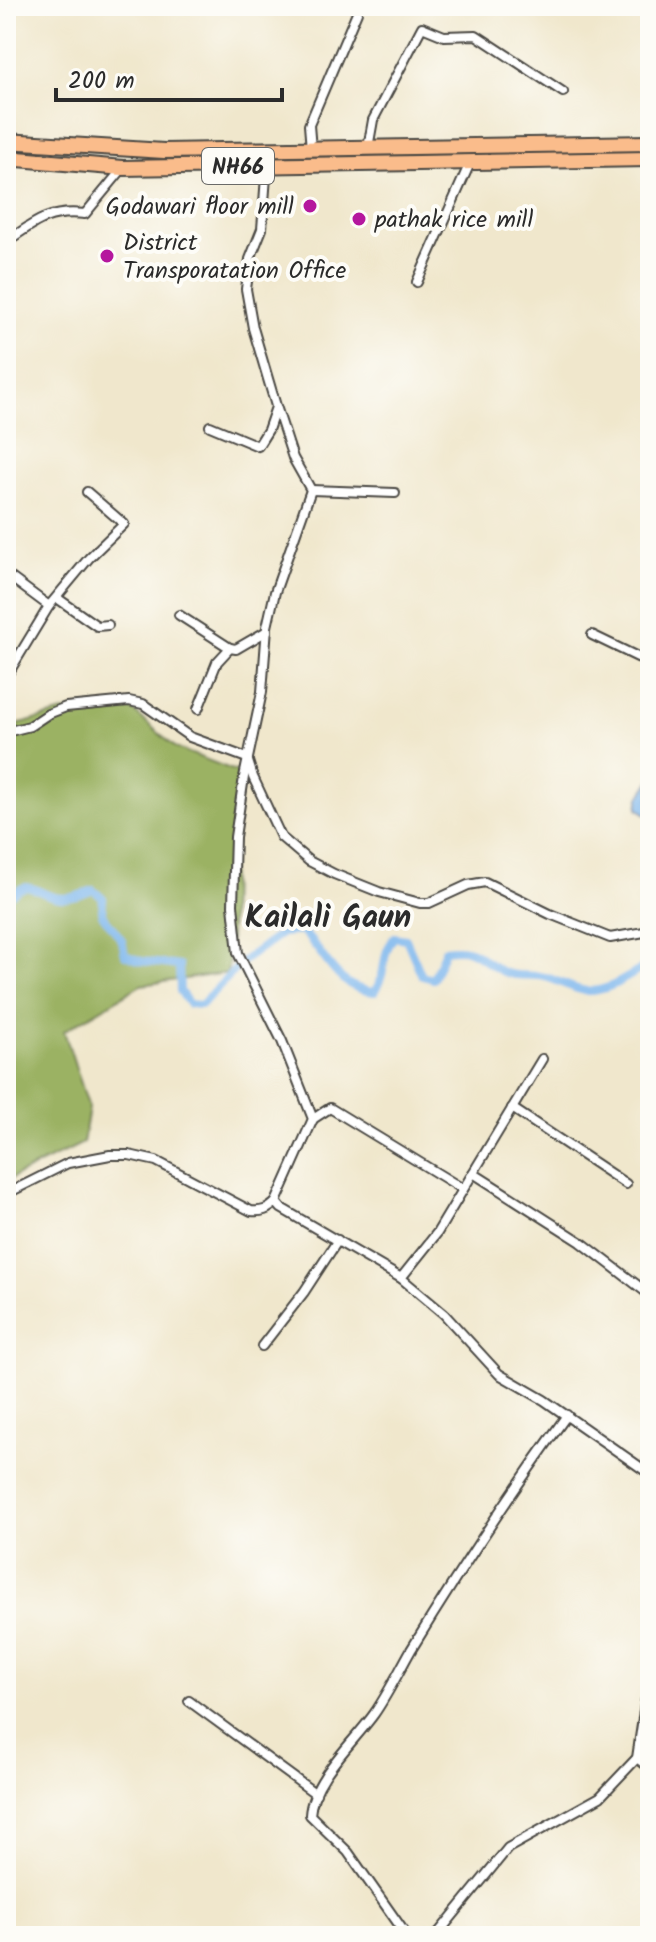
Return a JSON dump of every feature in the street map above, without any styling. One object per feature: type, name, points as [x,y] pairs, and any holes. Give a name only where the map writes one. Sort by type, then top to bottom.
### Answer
[{"type":"highway","name":"NH66","points":[[6,141],[268,158],[470,163],[650,159]]},
{"type":"highway","name":"NH66","points":[[6,158],[123,168],[268,158],[311,149],[650,143]]},
{"type":"street","points":[[311,149],[309,125],[357,12]]},
{"type":"street","points":[[368,148],[373,120],[422,27],[444,36],[476,35],[563,92]]},
{"type":"street","points":[[268,158],[262,229],[250,259],[246,289],[253,328],[276,406],[293,458],[311,490],[275,592],[267,631],[262,692],[247,758],[235,837],[233,905],[236,944],[282,1041],[313,1119]]},
{"type":"street","points":[[417,282],[470,163]]},
{"type":"street","points":[[6,242],[61,211],[85,214],[123,168]]},
{"type":"street","points":[[210,426],[258,446],[268,430],[276,406]]},
{"type":"street","points":[[311,490],[395,493]]},
{"type":"street","points":[[6,677],[49,606],[89,558],[121,531],[124,524],[87,492]]},
{"type":"street","points":[[6,574],[49,606]]},
{"type":"street","points":[[57,598],[97,626],[108,625]]},
{"type":"street","points":[[179,615],[230,648],[238,648],[267,631]]},
{"type":"street","points":[[592,635],[650,663]]},
{"type":"street","points":[[198,709],[217,662],[230,648]]},
{"type":"street","points":[[6,732],[30,726],[66,707],[129,701],[143,704],[190,737],[247,758]]},
{"type":"street","points":[[247,758],[281,837],[309,861],[334,874],[379,892],[420,903],[429,903],[468,885],[485,882],[550,914],[610,938],[650,931]]},
{"type":"street","points":[[401,1278],[437,1233],[542,1059]]},
{"type":"street","points":[[6,1194],[68,1163],[110,1155],[129,1155],[156,1161],[251,1211],[261,1212],[276,1202],[313,1119],[330,1108],[463,1189]]},
{"type":"street","points":[[512,1108],[626,1184]]},
{"type":"street","points":[[473,1173],[581,1242],[650,1295]]},
{"type":"street","points":[[276,1202],[401,1278],[444,1314],[499,1374],[567,1415],[650,1474]]},
{"type":"street","points":[[262,1346],[304,1292],[338,1240]]},
{"type":"street","points":[[407,1936],[348,1852],[310,1815],[310,1803],[339,1756],[375,1713],[411,1650],[523,1476],[567,1415]]},
{"type":"street","points":[[436,1936],[508,1848],[600,1797],[637,1758],[650,1671]]},
{"type":"street","points":[[189,1701],[316,1794]]},
{"type":"street","points":[[637,1758],[650,1768]]},
{"type":"green space","points":[[81,707],[130,708],[176,748],[243,774],[231,838],[227,973],[141,985],[64,1031],[89,1108],[83,1143],[6,1181],[6,728]]},
{"type":"water","points":[[650,781],[650,817],[638,808],[640,797]]},
{"type":"waterway","points":[[6,899],[28,887],[61,898],[93,890],[103,898],[102,914],[122,940],[125,955],[141,961],[179,966],[180,991],[189,1004],[201,1005],[243,961],[282,933],[302,931],[340,977],[360,989],[374,992],[394,937],[406,939],[422,976],[433,979],[445,950],[455,949],[470,951],[506,973],[545,977],[587,991],[612,986],[650,964]]},
{"type":"place","name":"Godawari floor mill","points":[[310,206]]},
{"type":"place","name":"pathak rice mill","points":[[359,219]]},
{"type":"place","name":"District Transporatation Office","points":[[107,256]]},
{"type":"district","name":"Kailali Gaun","points":[[328,916]]}]
